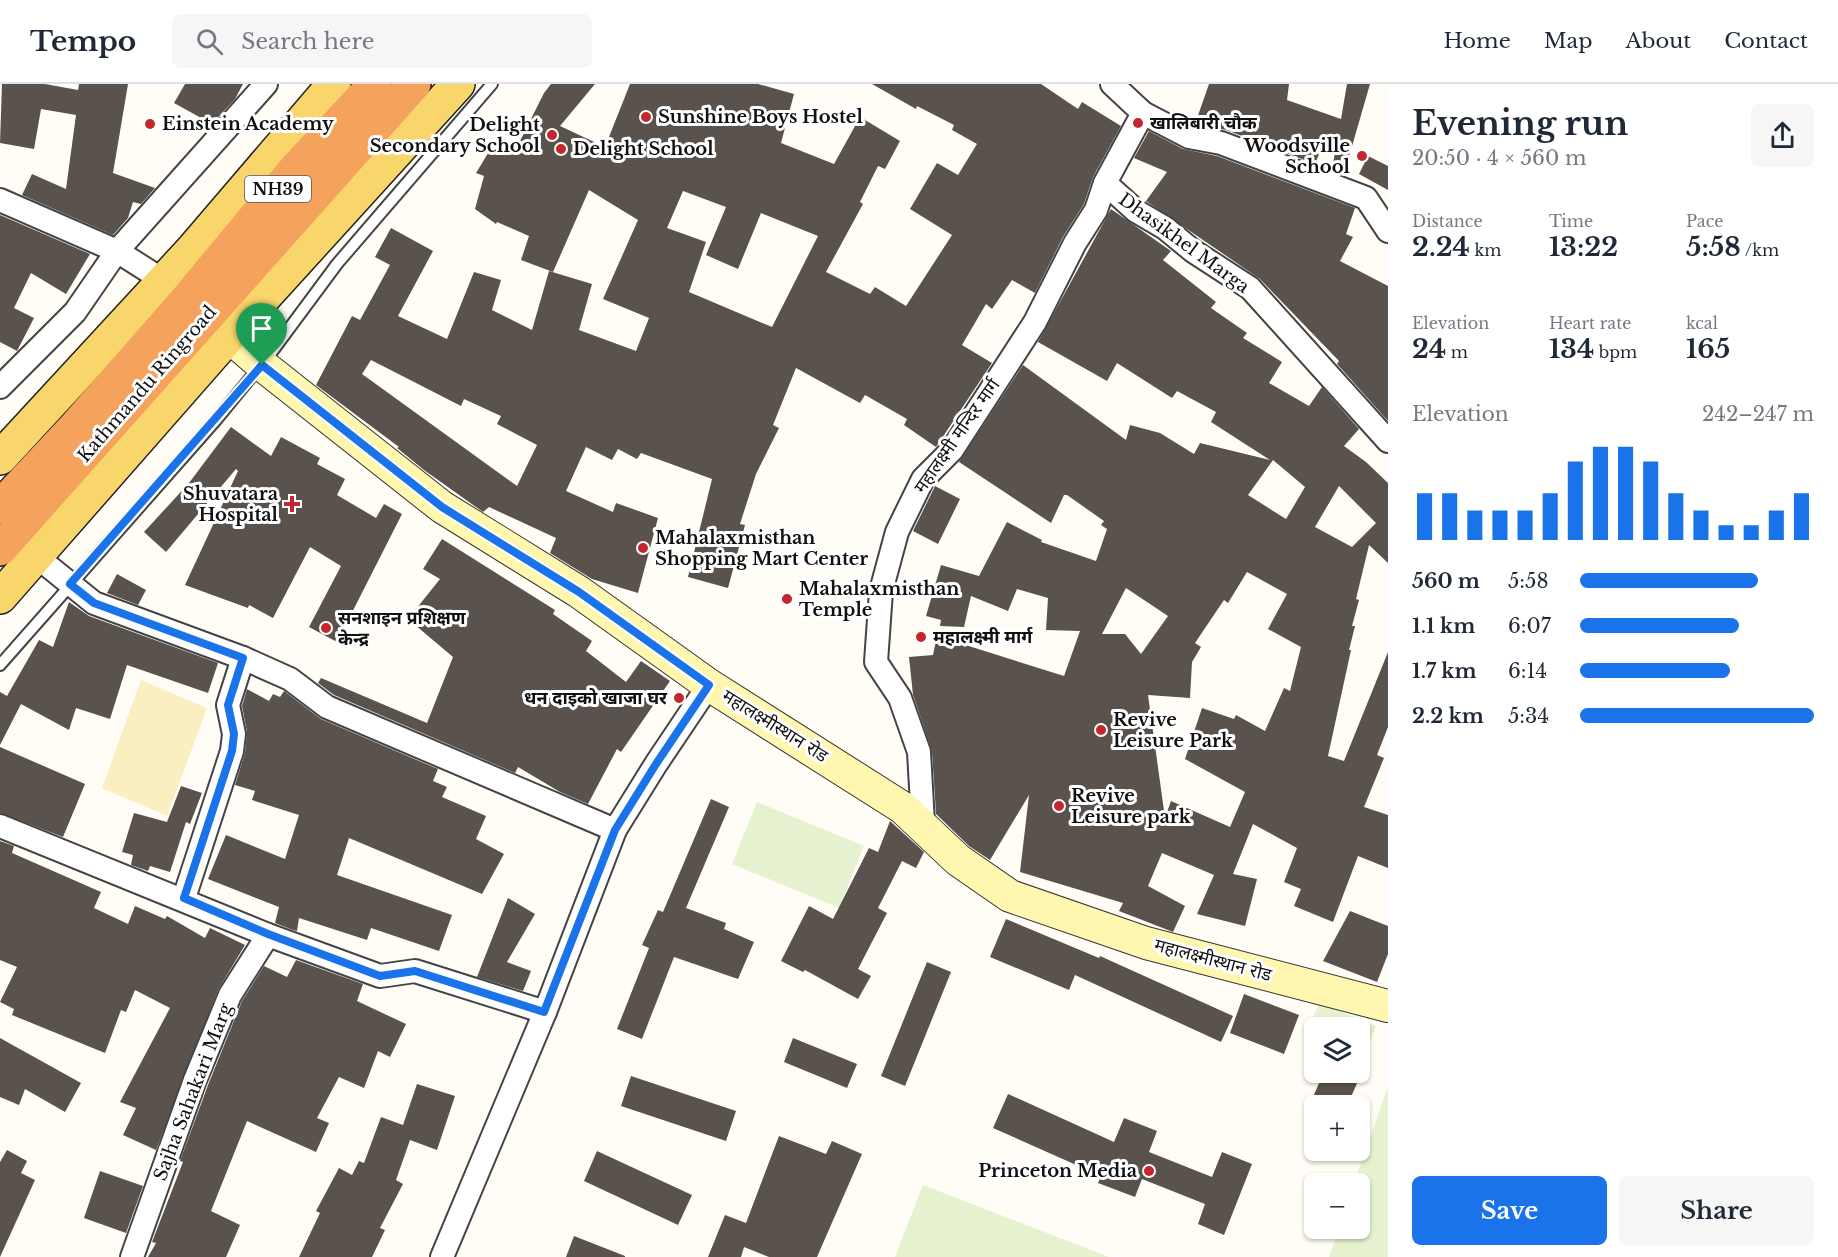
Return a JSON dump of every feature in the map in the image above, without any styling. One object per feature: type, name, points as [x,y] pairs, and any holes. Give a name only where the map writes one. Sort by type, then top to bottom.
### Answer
[{"type":"highway","name":"Kathmandu Ringroad","points":[[0,549],[79,464],[196,308],[296,168],[375,84]]},
{"type":"highway","name":"Kathmandu Ringroad","points":[[0,507],[74,428],[196,308],[414,84]]},
{"type":"main road","points":[[0,597],[37,557],[196,308],[334,84]]},
{"type":"main road","points":[[0,458],[196,308],[458,84]]},
{"type":"street","points":[[0,387],[75,312],[117,251],[266,84]]},
{"type":"street","points":[[1112,84],[1143,113],[1189,137],[1221,143],[1366,198],[1388,231]]},
{"type":"street","name":"Dhasikhel Marga","points":[[1143,113],[1106,183],[1136,211],[1165,228],[1193,251],[1250,288],[1388,441]]},
{"type":"street","name":"महालक्ष्मी मन्दिर मार्ग","points":[[935,840],[923,822],[919,752],[900,698],[876,662],[882,591],[894,542],[923,479],[952,450],[1035,322],[1075,243],[1096,210],[1106,183]]},
{"type":"street","points":[[0,200],[117,251],[196,308]]},
{"type":"street","name":"महालक्ष्मीस्थान रोड","points":[[196,308],[262,365],[442,507],[579,592],[709,685],[903,808],[958,860],[1010,896],[1146,943],[1388,1006]]},
{"type":"street","points":[[37,557],[94,603],[243,658],[290,679],[327,707],[615,830]]},
{"type":"street","points":[[184,898],[232,751],[234,734],[228,705],[243,658]]},
{"type":"street","points":[[442,1257],[544,1012],[615,830],[709,685]]},
{"type":"street","points":[[0,826],[184,898],[268,934],[380,976],[415,971],[544,1012]]},
{"type":"street","name":"Sajha Sahakari Marg","points":[[132,1257],[195,1080],[230,995],[268,934]]},
{"type":"lane","points":[[0,664],[262,365],[337,264],[492,84]]},
{"type":"sand","points":[[141,680],[207,708],[167,816],[102,788]]},
{"type":"green space","points":[[757,802],[864,846],[839,908],[732,864]]},
{"type":"green space","points":[[1319,1003],[1354,1017],[1313,1017]]},
{"type":"green space","points":[[1370,1024],[1376,1026],[1370,1041]]},
{"type":"green space","points":[[1388,1087],[1388,1257],[1329,1257],[1335,1239],[1370,1239],[1370,1173],[1358,1173],[1362,1161],[1370,1161],[1370,1138]]},
{"type":"green space","points":[[923,1185],[1109,1257],[895,1257]]},
{"type":"building","points":[[2,84],[45,84],[78,90],[79,84],[128,84],[113,173],[155,188],[141,204],[133,202],[128,218],[113,235],[22,195],[32,174],[66,189],[76,115],[41,109],[34,149],[0,143]]},
{"type":"building","points":[[185,84],[243,84],[235,99],[212,124],[174,103]]},
{"type":"building","points":[[551,84],[595,84],[560,126],[605,147],[630,84],[758,84],[794,94],[781,143],[834,164],[860,117],[900,141],[885,169],[878,166],[860,202],[863,204],[826,272],[870,294],[875,287],[906,306],[952,235],[910,209],[937,163],[958,175],[977,144],[952,130],[954,125],[917,106],[916,109],[872,84],[1041,84],[1078,109],[1082,102],[1121,126],[1093,177],[1084,204],[1063,237],[1035,293],[1012,280],[992,309],[986,304],[962,345],[992,363],[936,447],[904,425],[907,419],[865,395],[860,403],[796,368],[773,425],[779,428],[756,474],[740,524],[745,525],[728,588],[688,577],[712,479],[641,453],[637,459],[618,449],[612,460],[586,447],[566,491],[613,512],[616,503],[658,518],[638,593],[592,579],[550,553],[556,538],[489,507],[483,512],[424,470],[397,448],[399,447],[316,385],[352,316],[360,320],[390,265],[375,257],[391,228],[433,251],[398,316],[447,339],[474,272],[501,280],[492,310],[532,330],[549,271],[592,284],[579,330],[636,351],[649,318],[603,299],[638,220],[589,190],[553,272],[521,260],[529,236],[497,222],[496,224],[475,209],[484,176],[476,173],[499,135],[517,147],[544,93]],"holes":[[[683,191],[726,207],[706,255],[738,269],[761,213],[818,236],[772,327],[689,292],[706,242],[667,228]],[[371,360],[461,406],[464,399],[501,416],[497,424],[537,445],[517,486],[362,374]]]},
{"type":"building","points":[[1209,84],[1289,84],[1287,100],[1341,119],[1347,84],[1370,84],[1346,167],[1333,164],[1335,152],[1322,147],[1315,164],[1226,130],[1195,124]]},
{"type":"building","points":[[1149,131],[1183,149],[1217,156],[1355,208],[1346,234],[1353,237],[1340,261],[1388,286],[1388,421],[1337,364],[1339,361],[1260,279],[1146,201],[1167,172],[1134,158]]},
{"type":"building","points":[[1368,156],[1388,166],[1388,190],[1359,174]]},
{"type":"building","points":[[1111,209],[1171,251],[1163,260],[1216,302],[1211,308],[1247,333],[1243,338],[1282,362],[1269,383],[1309,406],[1322,387],[1359,429],[1344,446],[1366,462],[1388,483],[1388,563],[1369,545],[1356,599],[1359,600],[1352,626],[1355,626],[1349,650],[1351,650],[1328,756],[1344,761],[1388,652],[1388,727],[1377,755],[1384,758],[1364,807],[1388,815],[1388,868],[1358,856],[1333,922],[1294,906],[1301,889],[1284,882],[1297,848],[1253,824],[1233,874],[1257,879],[1245,926],[1197,914],[1214,875],[1162,853],[1148,886],[1185,906],[1173,932],[1119,911],[1123,903],[1020,872],[1029,795],[990,860],[969,846],[936,814],[932,751],[913,695],[909,657],[933,655],[937,636],[1064,676],[1080,631],[1046,630],[1048,598],[1017,589],[1008,611],[971,596],[964,627],[940,626],[941,620],[926,616],[941,565],[979,576],[1007,522],[1042,540],[1041,542],[1096,561],[1107,529],[1101,525],[1104,521],[1067,495],[1064,495],[1051,523],[959,462],[1023,365],[1126,440],[1130,425],[1160,433],[1194,454],[1200,443],[1270,460],[1211,422],[1216,412],[1177,391],[1172,398],[1117,363],[1107,381],[1038,342]],"holes":[[[1273,460],[1305,487],[1286,519],[1248,495]],[[1339,486],[1376,523],[1352,547],[1315,527]],[[1247,572],[1287,594],[1268,629],[1301,647],[1290,691],[1284,688],[1265,731],[1236,715],[1234,719],[1202,708],[1185,759],[1245,792],[1230,827],[1171,801],[1165,818],[1148,695],[1190,698],[1192,662],[1201,647],[1195,643],[1224,600],[1228,603]],[[1126,588],[1168,616],[1141,654],[1125,634],[1102,634]]]},
{"type":"building","points":[[0,215],[90,254],[66,294],[31,273],[14,308],[34,318],[17,351],[0,342]]},
{"type":"building","name":"Shuvatara Hospital","points":[[231,427],[271,456],[281,437],[320,458],[317,464],[345,479],[337,495],[376,518],[384,504],[402,514],[337,642],[309,627],[341,566],[310,547],[273,618],[249,605],[248,608],[185,585],[238,471],[236,469],[166,552],[144,532],[189,483]]},
{"type":"building","points":[[935,486],[960,499],[938,544],[913,531]]},
{"type":"building","points":[[442,539],[555,610],[553,614],[592,641],[586,651],[626,682],[641,661],[670,681],[621,752],[617,749],[588,804],[560,792],[518,767],[515,773],[334,695],[318,683],[321,678],[427,723],[453,657],[408,619],[440,579],[423,569]]},
{"type":"building","points":[[117,574],[146,590],[138,605],[107,593]]},
{"type":"building","points":[[69,602],[89,616],[218,663],[208,693],[127,665],[110,719],[76,708],[69,730],[21,704],[0,745],[0,692],[7,696],[39,640],[53,647]]},
{"type":"building","points":[[247,689],[269,701],[273,694],[280,697],[284,691],[321,719],[438,769],[433,781],[447,787],[442,797],[486,816],[476,839],[504,854],[482,894],[349,838],[337,875],[452,915],[439,951],[371,928],[367,940],[299,918],[297,931],[293,930],[275,923],[279,907],[208,879],[226,835],[285,859],[299,815],[252,800],[255,791],[235,785],[245,753],[247,732],[242,706]]},
{"type":"building","points":[[0,747],[85,784],[63,837],[0,813]]},
{"type":"building","points":[[181,786],[202,793],[190,824],[186,822],[170,872],[150,866],[148,871],[131,865],[133,855],[122,852],[134,813],[167,822]]},
{"type":"building","points":[[711,799],[729,807],[686,908],[726,923],[724,929],[754,942],[738,979],[674,957],[642,1039],[617,1029],[649,948],[642,945],[658,910],[663,912]]},
{"type":"building","points":[[890,821],[924,852],[916,868],[902,861],[878,908],[887,913],[858,969],[871,976],[858,999],[805,970],[803,972],[781,961],[809,906],[833,919],[869,848],[878,852]]},
{"type":"building","points":[[0,841],[14,846],[12,853],[101,892],[94,908],[128,924],[135,906],[165,919],[167,916],[205,938],[210,928],[245,945],[218,990],[156,1150],[123,1135],[136,1108],[120,1102],[170,1008],[135,990],[126,1012],[121,1010],[105,1053],[12,1015],[14,1009],[0,1002],[17,967],[0,960]]},
{"type":"building","points":[[508,898],[535,914],[507,962],[531,971],[523,991],[477,977]]},
{"type":"building","points":[[1350,911],[1388,926],[1388,954],[1377,982],[1323,961]]},
{"type":"building","points":[[1006,919],[1099,958],[1100,956],[1233,1016],[1221,1042],[1075,975],[1069,990],[990,957]]},
{"type":"building","points":[[296,960],[363,984],[357,1001],[406,1024],[390,1057],[378,1051],[364,1088],[339,1077],[317,1118],[329,1123],[316,1152],[247,1121],[211,1211],[240,1225],[226,1257],[148,1257],[156,1243],[152,1242],[183,1162],[180,1161],[242,1001],[264,966],[287,977]]},
{"type":"building","points":[[927,962],[951,972],[905,1086],[881,1076]]},
{"type":"building","points":[[1244,994],[1299,1015],[1284,1054],[1230,1033]]},
{"type":"building","points":[[0,1038],[81,1083],[65,1112],[25,1089],[19,1105],[0,1097]]},
{"type":"building","points":[[793,1038],[857,1064],[847,1088],[784,1062]]},
{"type":"building","points":[[631,1076],[736,1111],[726,1141],[621,1106]]},
{"type":"building","points":[[1319,1083],[1357,1083],[1352,1095],[1314,1095]]},
{"type":"building","points":[[417,1084],[455,1096],[437,1150],[410,1140],[396,1180],[403,1184],[380,1228],[385,1230],[372,1257],[299,1257],[320,1213],[316,1211],[339,1168],[352,1175],[359,1161],[364,1163],[381,1117],[403,1125]]},
{"type":"building","name":"Princeton Media","points":[[1008,1094],[1114,1142],[1124,1118],[1157,1131],[1149,1152],[1212,1177],[1222,1152],[1252,1164],[1224,1235],[1198,1224],[1205,1204],[1142,1179],[1135,1197],[1098,1183],[1101,1176],[993,1128]]},
{"type":"building","points":[[779,1136],[826,1154],[832,1141],[862,1154],[817,1257],[769,1257],[744,1247],[741,1257],[708,1257],[725,1215],[746,1223]]},
{"type":"building","points":[[7,1150],[27,1161],[21,1173],[35,1180],[0,1257],[0,1162]]},
{"type":"building","points":[[597,1151],[692,1195],[678,1225],[584,1181]]},
{"type":"building","points":[[100,1171],[143,1186],[126,1233],[84,1218]]},
{"type":"building","points":[[574,1236],[625,1256],[625,1257],[566,1257]]},
{"type":"place","name":"Sunshine Boys Hostel","points":[[646,117]]},
{"type":"place","name":"खालिबारी चौक","points":[[1138,123]]},
{"type":"place","name":"Einstein Academy","points":[[150,124]]},
{"type":"place","name":"Delight Secondary School","points":[[552,135]]},
{"type":"place","name":"Delight School","points":[[561,149]]},
{"type":"place","name":"Woodsville School","points":[[1362,156]]},
{"type":"place","name":"Shuvatara Hospital","points":[[292,504]]},
{"type":"place","name":"Mahalaxmisthan Shopping Mart Center","points":[[643,548]]},
{"type":"place","name":"Mahalaxmisthan Temple","points":[[787,599]]},
{"type":"place","name":"सनशाइन प्रशिक्षण केन्द्र","points":[[326,628]]},
{"type":"place","name":"महालक्ष्मी मार्ग","points":[[921,637]]},
{"type":"place","name":"धन दाइको खाजा घर","points":[[679,698]]},
{"type":"place","name":"Revive Leisure Park","points":[[1101,730]]},
{"type":"place","name":"Revive Leisure park","points":[[1059,806]]},
{"type":"place","name":"Princeton Media","points":[[1149,1171]]},
{"type":"route","points":[[262,365],[442,507],[579,592],[709,685],[615,830],[544,1012],[415,971],[380,976],[268,934],[184,898],[232,751],[234,734],[228,705],[243,658],[94,603],[70,584],[262,365]]}]
